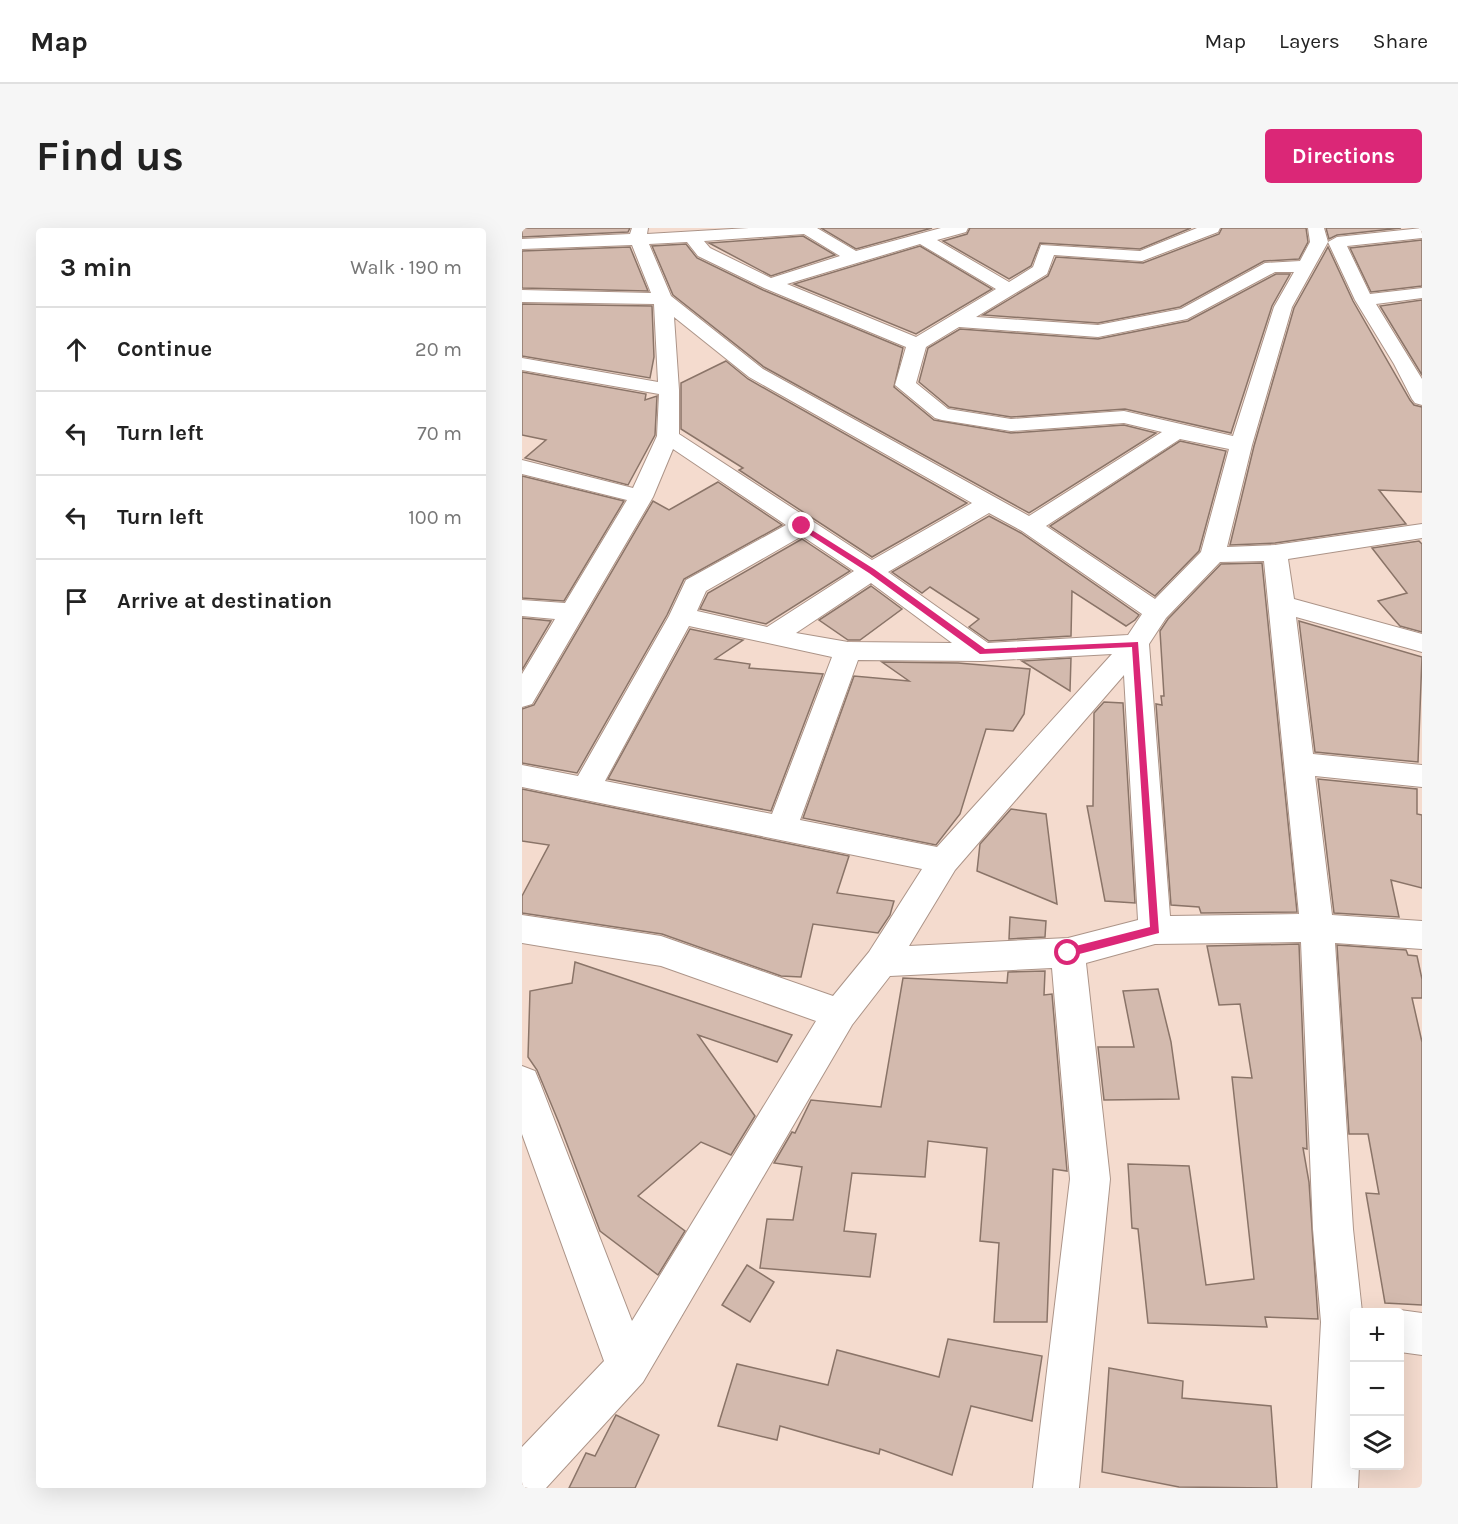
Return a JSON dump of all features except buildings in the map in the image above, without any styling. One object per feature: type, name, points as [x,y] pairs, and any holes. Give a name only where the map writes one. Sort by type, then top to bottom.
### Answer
[{"type":"street","points":[[536,238],[639,234],[692,237],[723,232],[807,228],[860,256]]},
{"type":"street","points":[[770,284],[960,228]]},
{"type":"street","points":[[1212,228],[1142,256],[1047,249],[1041,270],[917,344],[905,385],[942,414],[1011,425],[1124,417],[1241,445]]},
{"type":"street","points":[[1324,237],[1422,233]]},
{"type":"street","points":[[522,697],[570,612],[641,497],[668,436],[669,390],[663,299],[639,234]]},
{"type":"street","points":[[692,237],[704,252],[770,284],[917,344]]},
{"type":"street","points":[[860,256],[869,237]]},
{"type":"street","points":[[522,1480],[628,1367],[840,1014],[881,962],[944,861],[1136,644],[1157,612],[1213,555],[1241,445],[1283,307],[1324,237]]},
{"type":"street","points":[[1324,237],[1364,300],[1413,363],[1422,399]]},
{"type":"street","points":[[924,239],[1008,289]]},
{"type":"street","points":[[957,321],[1098,332],[1187,313],[1271,267],[1306,266]]},
{"type":"street","points":[[1364,300],[1422,293]]},
{"type":"street","points":[[522,296],[663,299],[756,372],[1030,526],[1157,612]]},
{"type":"street","points":[[522,364],[669,390]]},
{"type":"street","points":[[1030,526],[1177,432],[1241,445]]},
{"type":"street","points":[[668,436],[872,571],[983,652]]},
{"type":"street","points":[[526,473],[641,497]]},
{"type":"street","points":[[771,637],[872,571],[988,504]]},
{"type":"street","points":[[586,789],[682,616],[695,586],[802,526]]},
{"type":"street","points":[[1213,555],[1275,553],[1422,531]]},
{"type":"street","points":[[1275,553],[1317,928],[1333,1229],[1348,1323],[1335,1488]]},
{"type":"street","points":[[1282,604],[1422,643]]},
{"type":"street","points":[[522,608],[570,612]]},
{"type":"street","points":[[682,616],[771,637],[848,651],[983,652],[1136,644]]},
{"type":"street","points":[[1136,644],[1155,930]]},
{"type":"street","points":[[782,827],[848,651]]},
{"type":"street","points":[[1298,763],[1422,776]]},
{"type":"street","points":[[522,776],[944,861]]},
{"type":"street","points":[[881,962],[1068,953],[1155,930],[1317,928],[1422,935]]},
{"type":"street","points":[[522,937],[522,929],[661,951],[840,1014]]},
{"type":"street","points":[[1056,1488],[1090,1179],[1068,953]]},
{"type":"street","points":[[522,1083],[628,1367]]},
{"type":"street","points":[[1404,1332],[1422,1334]]},
{"type":"route","points":[[802,526],[872,571],[983,652],[1136,644],[1155,930],[1068,953]]}]
